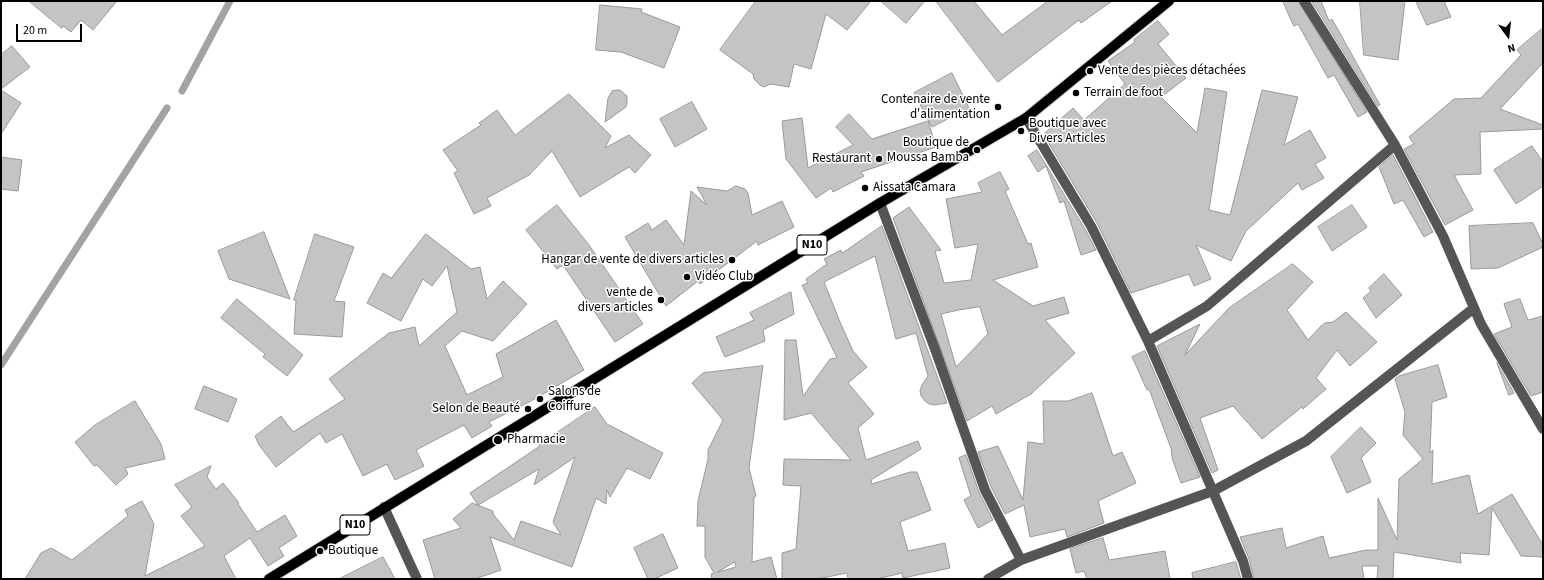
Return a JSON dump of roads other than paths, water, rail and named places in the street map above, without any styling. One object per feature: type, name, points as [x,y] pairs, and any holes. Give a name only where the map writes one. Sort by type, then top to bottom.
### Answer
[{"type":"main road","name":"N10","points":[[269,579],[880,203],[1026,118],[1169,1]]},
{"type":"street","points":[[1304,1],[1395,145],[1443,236],[1481,324],[1543,429]]},
{"type":"street","points":[[1026,118],[1091,226],[1148,341],[1243,561],[1248,579]]},
{"type":"street","points":[[1148,341],[1207,306],[1395,145]]},
{"type":"street","points":[[880,203],[935,349],[985,490],[1021,560]]},
{"type":"street","points":[[988,579],[1021,560],[1213,491],[1306,441],[1474,308]]},
{"type":"street","points":[[384,508],[417,579]]},
{"type":"waterway","points":[[182,91],[230,1]]},
{"type":"waterway","points":[[1,365],[167,108]]},
{"type":"place","name":"Vente des pièces détachées","points":[[1090,71]]},
{"type":"place","name":"Terrain de foot","points":[[1076,93]]},
{"type":"place","name":"Contenaire de vente d'alimentation","points":[[998,107]]},
{"type":"place","name":"Boutique avec Divers Articles","points":[[1021,131]]},
{"type":"place","name":"Boutique de Moussa Bamba","points":[[977,150]]},
{"type":"place","name":"Restaurant","points":[[879,159]]},
{"type":"place","name":"Aissata Camara","points":[[865,188]]},
{"type":"place","name":"Hangar de vente de divers articles","points":[[732,260]]},
{"type":"place","name":"Vidéo Club","points":[[687,277]]},
{"type":"place","name":"vente de divers articles","points":[[661,300]]},
{"type":"place","name":"Salons de Coiffure","points":[[540,399]]},
{"type":"place","name":"Selon de Beauté","points":[[528,409]]},
{"type":"place","name":"Pharmacie","points":[[498,440]]},
{"type":"place","name":"Boutique","points":[[320,551]]}]
